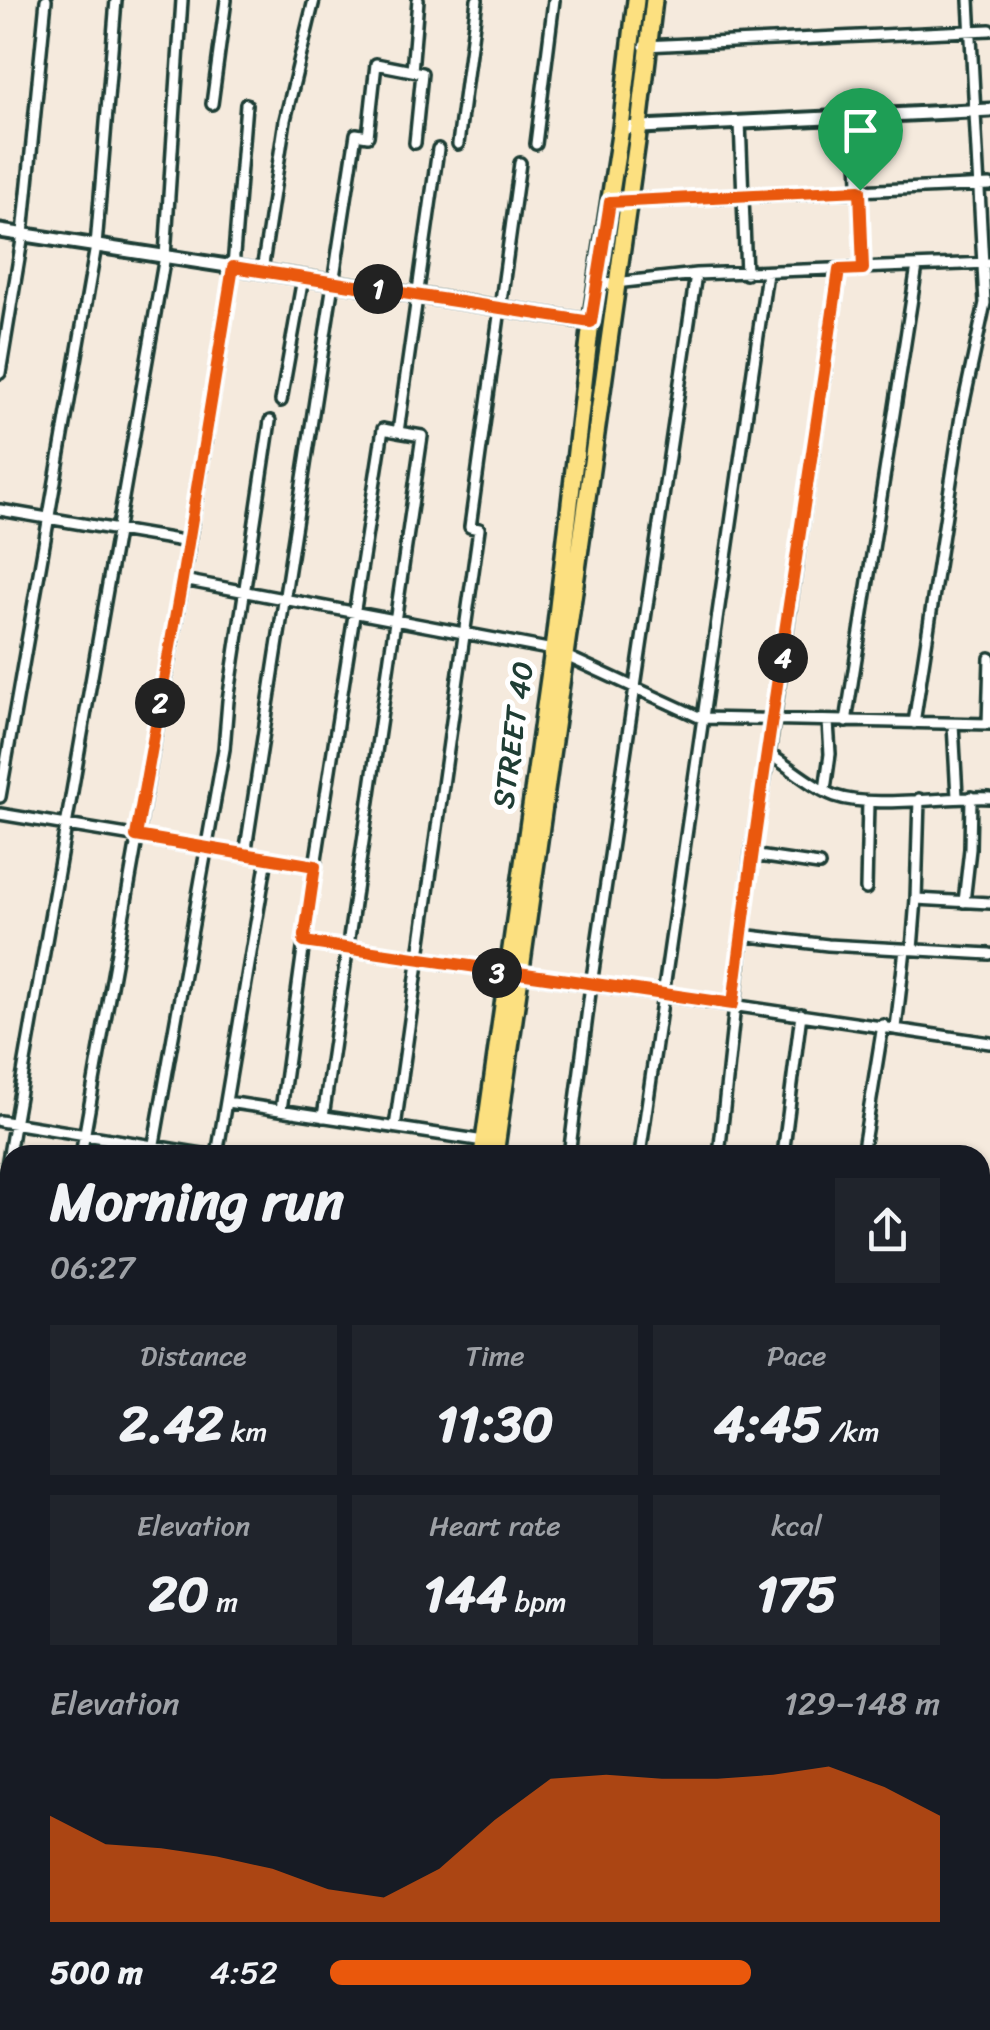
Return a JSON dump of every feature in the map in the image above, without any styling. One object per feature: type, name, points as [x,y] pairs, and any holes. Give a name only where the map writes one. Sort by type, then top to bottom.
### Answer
[{"type":"main road","name":"STREET 40","points":[[483,1145],[514,975],[559,651],[591,322],[636,0]]},
{"type":"main road","points":[[559,651],[617,283],[654,0]]},
{"type":"main road","points":[[497,1145],[514,975]]},
{"type":"street","points":[[0,374],[23,234],[46,0]]},
{"type":"street","points":[[0,797],[96,246],[116,0]]},
{"type":"street","points":[[11,1145],[165,256],[182,0]]},
{"type":"street","points":[[212,104],[226,0]]},
{"type":"street","points":[[262,272],[285,120],[314,0]]},
{"type":"street","points":[[412,71],[418,0]]},
{"type":"street","points":[[458,144],[477,0]]},
{"type":"street","points":[[536,144],[554,0]]},
{"type":"street","points":[[914,723],[961,416],[985,303],[987,263],[977,186],[969,0]]},
{"type":"street","points":[[631,47],[990,30]]},
{"type":"street","points":[[245,855],[356,134],[368,136],[376,64],[422,73],[415,142]]},
{"type":"street","points":[[82,1145],[189,542],[233,267],[246,104]]},
{"type":"street","points":[[621,128],[990,110]]},
{"type":"street","points":[[856,116],[863,269]]},
{"type":"street","points":[[740,122],[746,274]]},
{"type":"street","points":[[398,432],[438,149]]},
{"type":"street","points":[[395,1128],[479,529],[470,528],[520,162]]},
{"type":"street","points":[[610,202],[990,185]]},
{"type":"street","points":[[0,231],[591,322]]},
{"type":"street","points":[[597,285],[696,274],[987,263]]},
{"type":"street","points":[[846,722],[917,266]]},
{"type":"street","points":[[720,1145],[751,855],[839,270]]},
{"type":"street","points":[[641,1145],[768,273]]},
{"type":"street","points":[[570,1145],[696,274]]},
{"type":"street","points":[[282,401],[303,278]]},
{"type":"street","points":[[154,1145],[224,749],[270,421]]},
{"type":"street","points":[[280,1110],[383,429],[422,436],[323,1116]]},
{"type":"street","points":[[0,510],[189,542]]},
{"type":"street","points":[[182,580],[559,651],[701,718],[989,724],[990,658]]},
{"type":"street","points":[[826,790],[828,722]]},
{"type":"street","points":[[953,724],[957,796]]},
{"type":"street","points":[[769,754],[834,795],[868,802],[957,796],[990,798]]},
{"type":"street","points":[[964,902],[971,797]]},
{"type":"street","points":[[896,1028],[916,899],[920,799]]},
{"type":"street","points":[[866,889],[868,802]]},
{"type":"street","points":[[0,814],[315,866]]},
{"type":"street","points":[[751,855],[819,865]]},
{"type":"street","points":[[219,1145],[268,858]]},
{"type":"street","points":[[916,899],[990,903]]},
{"type":"street","points":[[742,934],[828,945],[990,954]]},
{"type":"street","points":[[304,942],[990,1043]]},
{"type":"street","points":[[784,1145],[802,1014]]},
{"type":"street","points":[[864,1145],[882,1026]]},
{"type":"street","points":[[227,1102],[395,1128],[469,1145]]},
{"type":"street","points":[[0,1121],[131,1145]]},
{"type":"route","points":[[860,190],[863,269],[839,270],[751,855],[733,1004],[304,942],[315,866],[136,836],[233,267],[591,322],[610,202],[860,190]]}]
